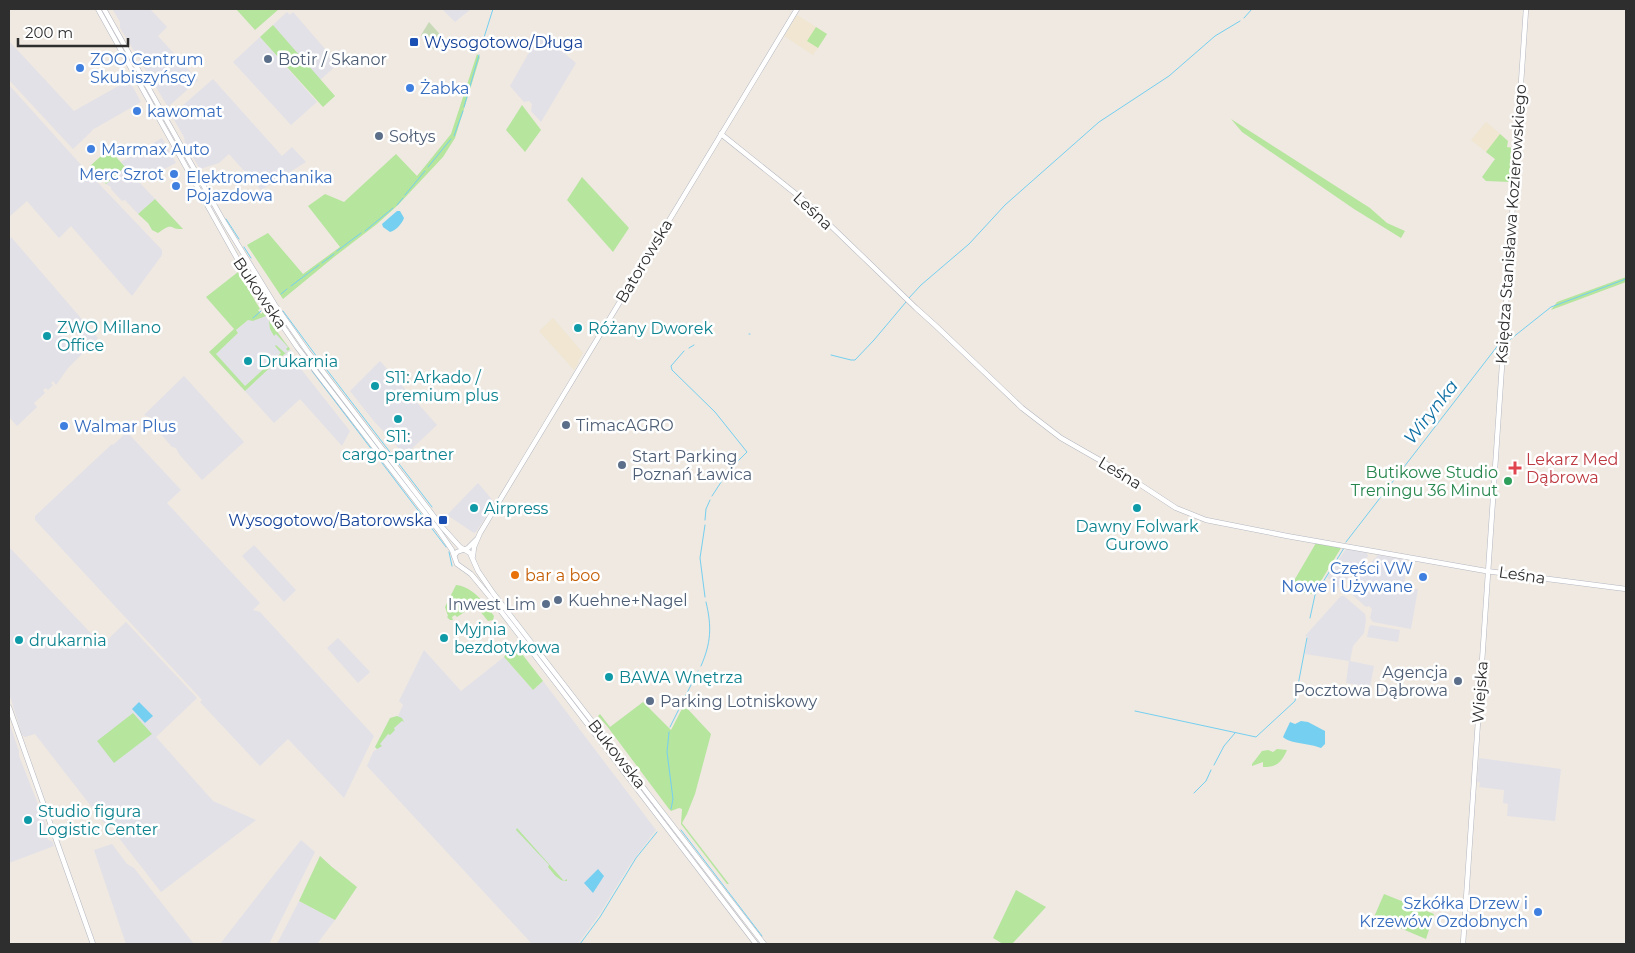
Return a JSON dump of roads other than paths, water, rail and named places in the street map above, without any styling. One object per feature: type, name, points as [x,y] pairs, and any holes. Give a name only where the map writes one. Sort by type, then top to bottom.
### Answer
[{"type":"street","name":"Bukowska","points":[[98,9],[216,223],[248,275],[297,347],[431,520],[454,556]]},
{"type":"street","name":"Bukowska","points":[[104,9],[238,247],[280,314],[426,505],[463,550]]},
{"type":"street","name":"Batorowska","points":[[463,550],[476,539],[797,9]]},
{"type":"street","name":"Księdza Stanisława Kozierowskiego","points":[[1496,439],[1526,9]]},
{"type":"street","name":"Leśna","points":[[721,134],[806,202],[1022,408],[1060,438],[1129,477],[1176,508],[1206,520],[1225,524],[1487,571],[1626,589]]},
{"type":"street","name":"Wiejska","points":[[1463,944],[1496,439]]},
{"type":"street","name":"Batorowska","points":[[473,559],[476,539]]},
{"type":"street","points":[[463,550],[469,552],[473,559],[472,566],[464,569],[457,564],[454,556],[457,552],[463,550]]},
{"type":"street","name":"Bukowska","points":[[473,559],[478,571],[490,589],[764,944]]},
{"type":"street","name":"Bukowska","points":[[464,569],[494,602],[756,944]]},
{"type":"street","points":[[9,707],[93,944]]},
{"type":"water","points":[[397,211],[400,211],[404,218],[398,227],[390,232],[382,224]]},
{"type":"water","points":[[139,702],[153,716],[145,723],[132,709]]},
{"type":"water","points":[[1301,721],[1308,722],[1325,731],[1325,744],[1321,748],[1290,741],[1283,737],[1290,722],[1295,724]]},
{"type":"water","points":[[598,869],[604,876],[593,893],[584,883]]},
{"type":"waterway","points":[[481,47],[493,9]]},
{"type":"waterway","points":[[1244,18],[1252,9]]},
{"type":"waterway","points":[[909,298],[921,285],[969,244],[1005,205],[1099,122],[1169,76],[1215,36],[1240,21]]},
{"type":"waterway","points":[[464,107],[479,55]]},
{"type":"waterway","points":[[454,136],[463,111]]},
{"type":"waterway","points":[[428,167],[451,139]]},
{"type":"waterway","points":[[405,195],[425,171]]},
{"type":"waterway","points":[[397,205],[403,198]]},
{"type":"waterway","points":[[365,231],[393,208]]},
{"type":"waterway","points":[[226,219],[239,239]]},
{"type":"waterway","points":[[337,251],[361,233]]},
{"type":"waterway","points":[[244,247],[251,258]]},
{"type":"waterway","points":[[322,263],[334,254]]},
{"type":"waterway","points":[[291,286],[319,265]]},
{"type":"waterway","name":"Wirynka","points":[[1507,342],[1551,307],[1626,279]]},
{"type":"waterway","points":[[281,294],[287,289]]},
{"type":"waterway","points":[[831,355],[855,360],[906,302]]},
{"type":"waterway","points":[[253,318],[261,311]]},
{"type":"waterway","points":[[283,311],[432,507]]},
{"type":"waterway","name":"Wirynka","points":[[1346,542],[1499,344]]},
{"type":"waterway","points":[[689,348],[694,345]]},
{"type":"waterway","points":[[684,351],[671,366],[672,370],[715,412],[747,452],[729,470],[712,496]]},
{"type":"waterway","points":[[312,371],[446,547]]},
{"type":"waterway","points":[[705,520],[706,509],[710,500]]},
{"type":"waterway","points":[[705,525],[700,558],[705,597]]},
{"type":"waterway","name":"Wirynka","points":[[1310,618],[1315,595],[1344,548]]},
{"type":"waterway","points":[[449,552],[452,566]]},
{"type":"waterway","points":[[701,666],[710,635],[706,602]]},
{"type":"waterway","name":"Wirynka","points":[[1135,711],[1256,737],[1295,701],[1307,638]]},
{"type":"waterway","points":[[670,727],[698,671]]},
{"type":"waterway","points":[[669,732],[667,752],[673,799],[671,809]]},
{"type":"waterway","points":[[1214,765],[1224,746],[1235,733]]},
{"type":"waterway","points":[[1194,793],[1206,781],[1211,770]]},
{"type":"waterway","points":[[681,830],[762,936]]},
{"type":"waterway","points":[[580,944],[600,917],[636,858],[657,832]]},
{"type":"place","name":"Wysogotowo/Długa","points":[[414,42]]},
{"type":"place","name":"Botir / Skanor","points":[[268,59]]},
{"type":"place","name":"ZOO Centrum Skubiszyńscy","points":[[80,68]]},
{"type":"place","name":"Żabka","points":[[410,88]]},
{"type":"place","name":"kawomat","points":[[137,111]]},
{"type":"place","name":"Sołtys","points":[[379,136]]},
{"type":"place","name":"Marmax Auto","points":[[91,149]]},
{"type":"place","name":"Merc Szrot","points":[[174,174]]},
{"type":"place","name":"Elektromechanika Pojazdowa","points":[[176,186]]},
{"type":"place","name":"Różany Dworek","points":[[578,328]]},
{"type":"place","name":"ZWO Millano Office","points":[[47,336]]},
{"type":"place","name":"Drukarnia","points":[[248,361]]},
{"type":"place","name":"S11: Arkado / premium plus","points":[[375,386]]},
{"type":"place","name":"S11: cargo-partner","points":[[398,419]]},
{"type":"place","name":"TimacAGRO","points":[[566,425]]},
{"type":"place","name":"Walmar Plus","points":[[64,426]]},
{"type":"place","name":"Start Parking Poznań Ławica","points":[[622,465]]},
{"type":"place","name":"Lekarz Med Dąbrowa","points":[[1515,468]]},
{"type":"place","name":"Butikowe Studio Treningu 36 Minut","points":[[1508,481]]},
{"type":"place","name":"Airpress","points":[[474,508]]},
{"type":"place","name":"Dawny Folwark Gurowo","points":[[1137,508]]},
{"type":"place","name":"Wysogotowo/Batorowska","points":[[443,520]]},
{"type":"place","name":"bar a boo","points":[[515,575]]},
{"type":"place","name":"Części VW Nowe i Używane","points":[[1423,577]]},
{"type":"place","name":"Kuehne+Nagel","points":[[558,600]]},
{"type":"place","name":"Inwest Lim","points":[[546,604]]},
{"type":"place","name":"Myjnia bezdotykowa","points":[[444,638]]},
{"type":"place","name":"drukarnia","points":[[19,640]]},
{"type":"place","name":"BAWA Wnętrza","points":[[609,677]]},
{"type":"place","name":"Agencja Pocztowa Dąbrowa","points":[[1458,681]]},
{"type":"place","name":"Parking Lotniskowy","points":[[650,701]]},
{"type":"place","name":"Studio figura Logistic Center","points":[[28,820]]},
{"type":"place","name":"Szkółka Drzew i Krzewów Ozdobnych","points":[[1538,912]]}]
